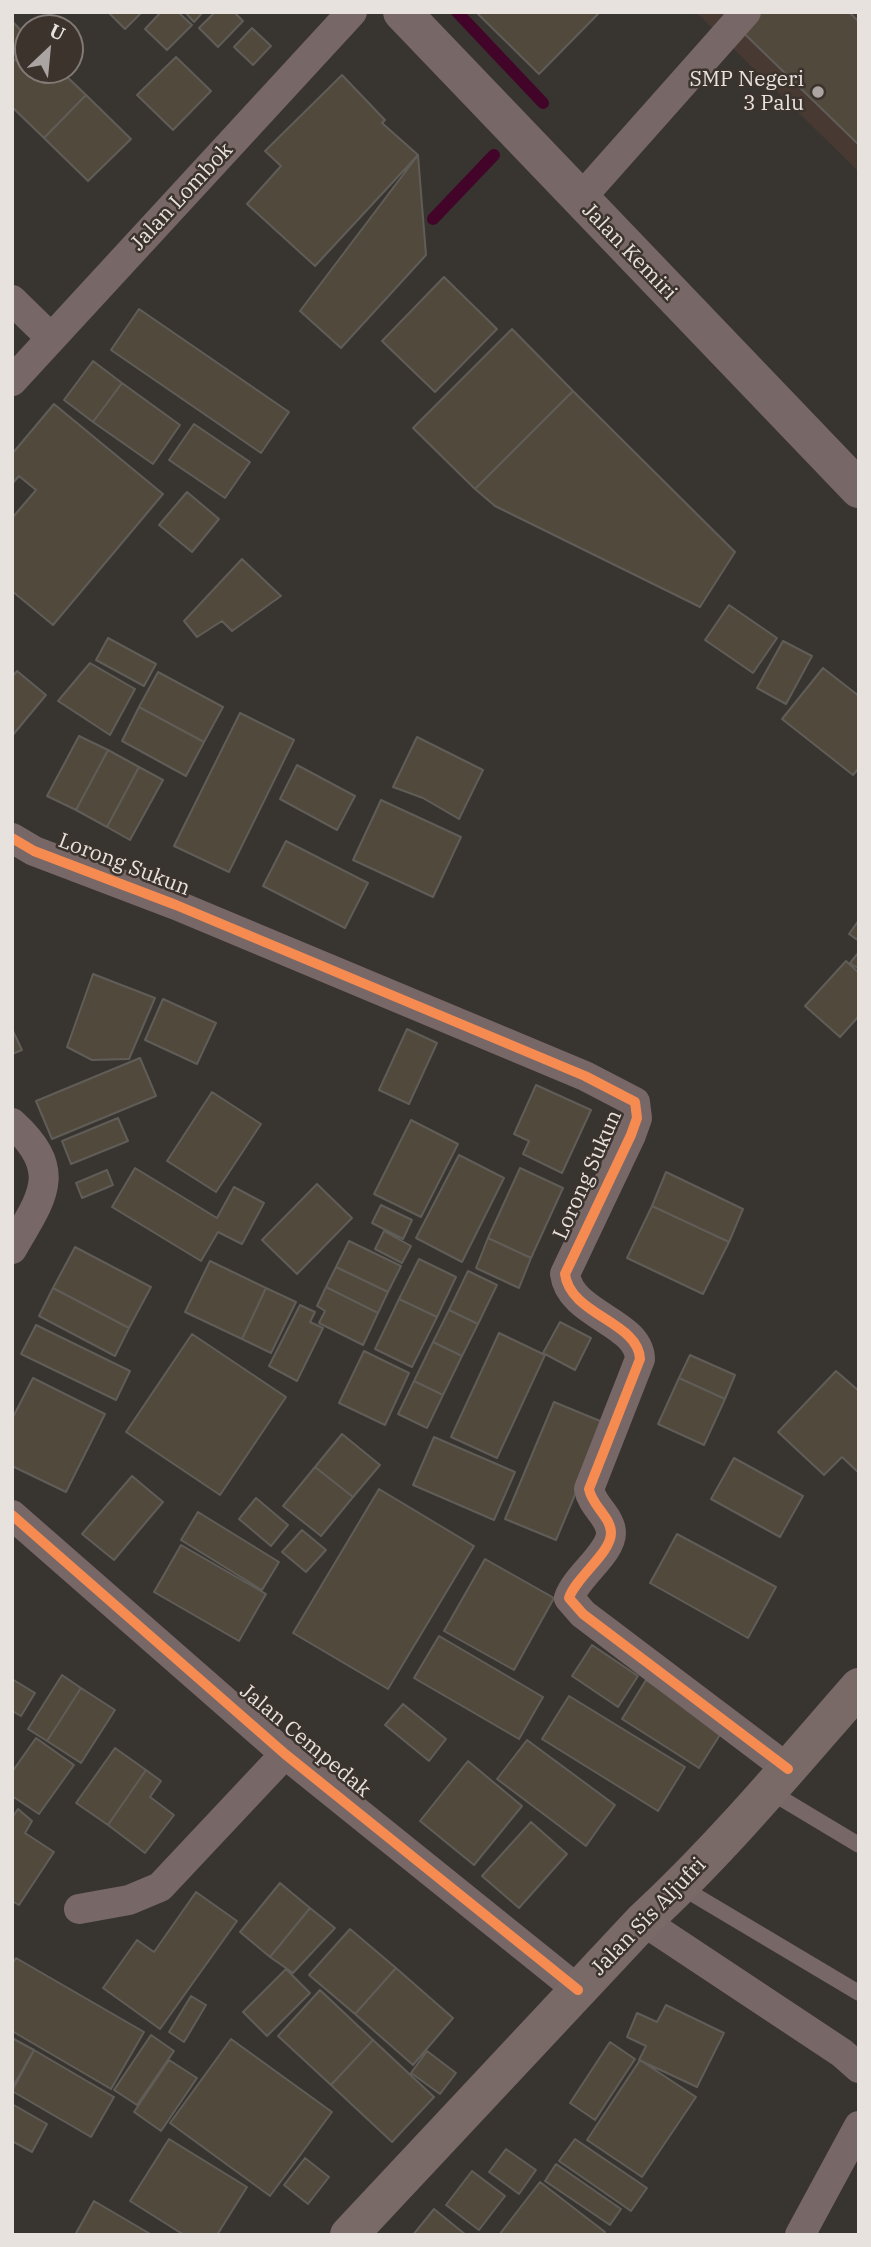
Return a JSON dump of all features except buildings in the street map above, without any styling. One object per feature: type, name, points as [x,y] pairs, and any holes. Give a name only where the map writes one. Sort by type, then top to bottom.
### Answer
[{"type":"main road","name":"Jalan Sis Aljufri","points":[[349,2235],[643,1921],[681,1887],[859,1687]]},
{"type":"street","name":"Jalan Lombok","points":[[12,382],[352,12]]},
{"type":"street","name":"Jalan Kemiri","points":[[402,12],[579,200],[859,489]]},
{"type":"street","points":[[579,200],[746,12]]},
{"type":"street","points":[[12,300],[51,338]]},
{"type":"street","name":"Lorong Sukun","points":[[12,838],[34,851],[176,905],[585,1076],[635,1102],[637,1118],[631,1135],[565,1274],[566,1282],[580,1300],[632,1340],[640,1359],[589,1489],[595,1506],[609,1524],[610,1540],[572,1588],[569,1598],[583,1614],[779,1780]]},
{"type":"street","points":[[12,1123],[28,1137],[42,1158],[45,1180],[37,1206],[12,1250]]},
{"type":"street","name":"Jalan Cempedak","points":[[12,1515],[285,1754],[578,1990]]},
{"type":"street","points":[[79,1909],[129,1900],[160,1887],[285,1754]]},
{"type":"street","points":[[643,1921],[859,2067]]},
{"type":"street","points":[[800,2235],[859,2126]]},
{"type":"lane","points":[[779,1780],[859,1845]]},
{"type":"lane","points":[[681,1887],[859,1993]]},
{"type":"shaded area","name":"SMP Negeri 3 Palu","points":[[696,12],[859,12],[859,172]]},
{"type":"waterway","points":[[457,12],[543,103]]},
{"type":"waterway","points":[[433,219],[494,155]]},
{"type":"cycle path","points":[[12,838],[34,851],[176,905],[585,1076],[635,1102],[637,1118],[631,1135],[565,1274],[570,1288],[579,1299],[629,1336],[637,1346],[640,1359],[589,1489],[610,1527],[609,1541],[569,1598],[583,1614],[788,1769]]},
{"type":"cycle path","points":[[12,1515],[285,1754],[578,1990]]},
{"type":"place","name":"SMP Negeri 3 Palu","points":[[818,92]]}]
